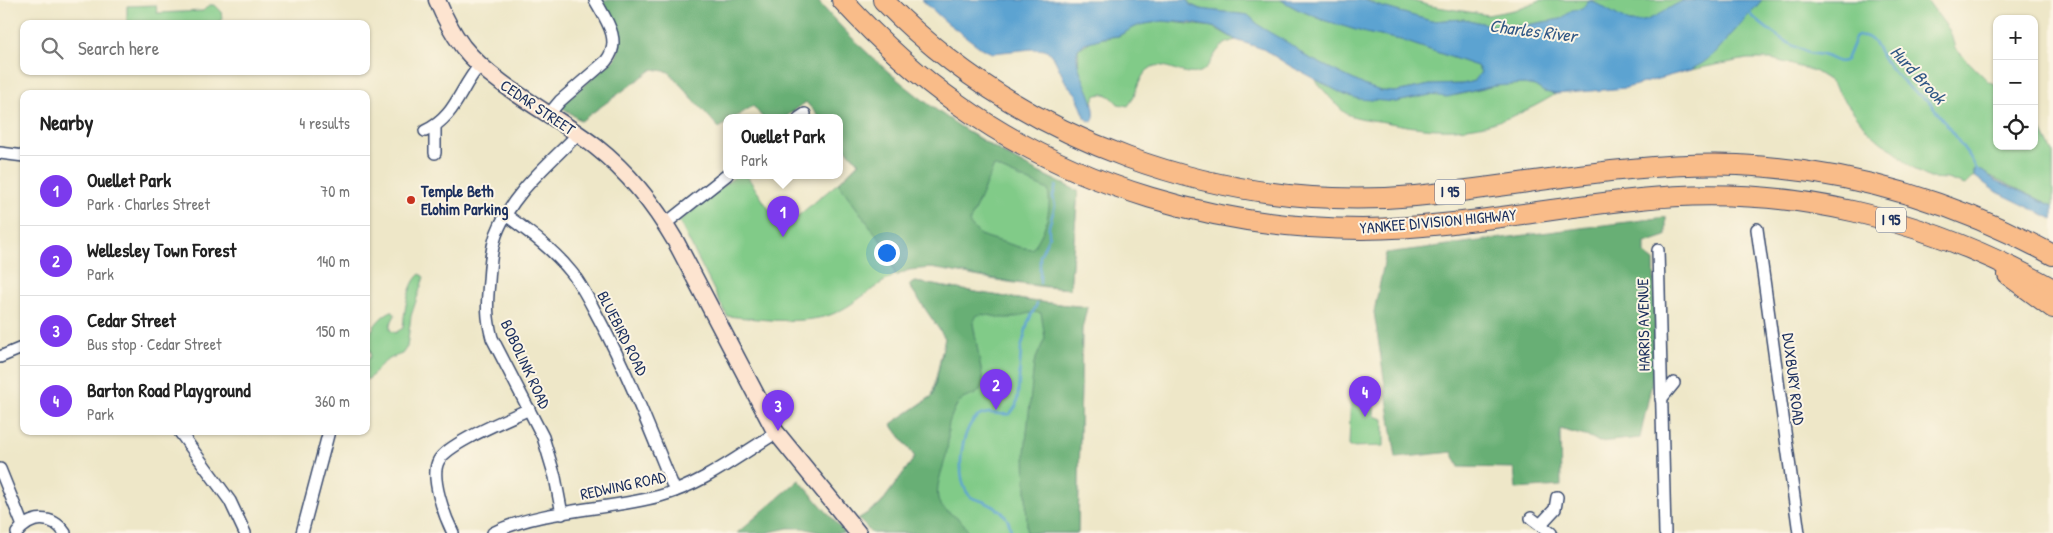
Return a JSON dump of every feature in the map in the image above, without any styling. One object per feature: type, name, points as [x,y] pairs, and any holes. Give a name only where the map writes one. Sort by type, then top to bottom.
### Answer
[{"type":"highway","name":"YANKEE DIVISION HIGHWAY","points":[[842,0],[876,36],[921,76],[955,103],[999,131],[1045,156],[1100,180],[1158,200],[1208,212],[1260,222],[1310,227],[1388,228],[1440,224],[1650,198],[1734,195],[1809,202],[1859,211],[1915,227],[1970,247],[2053,289]]},
{"type":"highway","name":"YANKEE DIVISION HIGHWAY","points":[[883,0],[954,63],[996,92],[1040,118],[1085,140],[1132,159],[1172,172],[1221,184],[1296,196],[1381,198],[1431,194],[1652,167],[1721,165],[1772,168],[1857,180],[1916,196],[1987,222],[2053,255]]},
{"type":"highway","points":[[1970,247],[2053,308]]},
{"type":"main road","name":"CEDAR STREET","points":[[437,0],[455,36],[480,65],[498,80],[578,134],[621,169],[640,189],[665,224],[776,433],[858,533]]},
{"type":"street","points":[[549,114],[560,101],[606,61],[612,53],[614,44],[612,34],[595,0]]},
{"type":"street","points":[[435,153],[430,128],[449,114],[480,65]]},
{"type":"street","name":"BOBOLINK ROAD","points":[[562,514],[543,437],[492,338],[487,320],[491,254],[496,234],[519,196],[578,134]]},
{"type":"street","points":[[0,153],[20,156]]},
{"type":"street","points":[[665,224],[723,178]]},
{"type":"street","name":"BLUEBIRD ROAD","points":[[506,215],[532,234],[555,255],[572,273],[585,294],[635,391],[676,491]]},
{"type":"street","name":"DUXBURY ROAD","points":[[1757,229],[1799,533]]},
{"type":"street","name":"HARRIS AVENUE","points":[[1658,250],[1664,533]]},
{"type":"street","points":[[0,357],[20,350]]},
{"type":"street","name":"HARRIS AVENUE","points":[[1661,399],[1674,383]]},
{"type":"street","points":[[453,533],[448,522],[435,474],[439,460],[450,448],[529,409]]},
{"type":"street","name":"REDWING ROAD","points":[[493,533],[525,521],[648,499],[676,491],[710,476],[776,433]]},
{"type":"street","points":[[181,435],[230,501],[245,533]]},
{"type":"street","points":[[302,533],[328,435]]},
{"type":"street","points":[[0,469],[20,529],[38,519],[55,522],[65,533]]},
{"type":"street","points":[[1551,533],[1536,521],[1555,509],[1558,497]]},
{"type":"green space","points":[[602,0],[817,0],[874,59],[937,110],[1005,154],[1041,174],[1078,191],[1070,289],[1025,284],[931,268],[909,270],[896,276],[884,245],[838,183],[859,163],[843,145],[843,114],[816,114],[806,102],[790,114],[760,114],[753,106],[740,114],[723,114],[723,126],[719,128],[669,72],[653,69],[581,121],[560,106],[615,59],[618,51],[619,36],[614,21]],"holes":[[[994,166],[1048,190],[1049,198],[1044,229],[1032,249],[980,235],[969,223]]]},
{"type":"green space","points":[[1188,0],[1281,0],[1323,20],[1366,33],[1401,40],[1477,66],[1481,72],[1474,81],[1463,84],[1430,85],[1395,92],[1381,91],[1366,86],[1307,57],[1262,28],[1248,15],[1200,9],[1190,4]]},
{"type":"green space","points":[[1365,0],[1409,0],[1431,6],[1488,15],[1514,10],[1541,0],[1684,0],[1666,12],[1644,22],[1630,22],[1620,18],[1592,1],[1582,9],[1569,13],[1561,19],[1521,26],[1499,27],[1464,19],[1431,21]]},
{"type":"green space","points":[[1762,0],[1927,0],[1950,31],[1955,48],[1988,81],[1993,83],[1993,150],[2038,150],[2038,126],[2043,132],[2053,152],[2053,206],[1978,170],[1974,170],[1974,176],[1965,185],[1947,179],[1930,178],[1916,171],[1895,151],[1868,131],[1830,81],[1814,71],[1772,59],[1747,59],[1690,70],[1711,56]]},
{"type":"green space","points":[[156,5],[157,13],[203,11],[209,5],[215,5],[221,11],[222,19],[127,20],[127,6]]},
{"type":"green space","points":[[1163,21],[1213,27],[1236,40],[1221,47],[1207,67],[1197,73],[1162,66],[1152,67],[1143,75],[1128,106],[1118,104],[1105,94],[1095,96],[1092,105],[1079,68],[1078,49],[1093,40],[1118,36],[1139,25]]},
{"type":"green space","points":[[725,69],[959,126],[1025,166],[1078,191],[1070,289],[1014,283],[942,269],[920,268],[907,270],[896,275],[841,310],[818,318],[792,321],[727,316],[679,221],[732,179],[749,179],[782,229],[843,179],[858,163],[843,146],[843,114],[816,114],[806,102],[790,114],[760,114]]},
{"type":"green space","points":[[1313,78],[1345,95],[1396,102],[1430,95],[1458,95],[1494,86],[1524,84],[1535,86],[1544,92],[1556,94],[1513,116],[1493,123],[1474,127],[1432,129],[1366,119],[1347,114]]},
{"type":"green space","points":[[1666,217],[1666,236],[1645,243],[1645,254],[1654,261],[1656,363],[1640,438],[1599,442],[1592,438],[1560,429],[1561,486],[1516,489],[1514,468],[1459,467],[1452,452],[1396,458],[1374,312],[1386,253]]},
{"type":"green space","points":[[420,274],[424,277],[411,316],[407,347],[402,354],[382,364],[370,378],[370,334],[376,324],[392,311],[395,315],[390,325],[390,330],[395,333],[403,328],[410,291]]},
{"type":"green space","points":[[915,282],[1030,301],[1087,307],[1082,329],[1078,533],[872,533],[858,519],[880,505],[915,457],[891,424],[932,396],[945,338],[909,285]]},
{"type":"green space","points":[[915,282],[1030,301],[1087,307],[1082,329],[1078,533],[1027,533],[1025,452],[1034,363],[1045,338],[1041,313],[1037,312],[1009,318],[977,315],[973,323],[983,380],[982,387],[976,394],[960,401],[949,423],[946,456],[937,493],[943,508],[962,522],[968,533],[872,533],[858,519],[880,505],[915,457],[891,424],[933,396],[945,338],[909,285]]},
{"type":"green space","points":[[1351,386],[1375,387],[1374,416],[1384,419],[1384,446],[1349,447]]},
{"type":"green space","points":[[799,480],[845,533],[822,533],[803,528],[788,528],[766,533],[737,533]]},
{"type":"water","name":"Charles River","points":[[922,0],[1188,0],[1190,5],[1200,9],[1248,15],[1262,28],[1290,44],[1307,57],[1366,86],[1381,91],[1395,92],[1430,85],[1463,84],[1474,81],[1481,72],[1477,66],[1401,40],[1366,33],[1323,20],[1281,0],[1365,0],[1431,21],[1464,19],[1499,27],[1521,26],[1561,19],[1572,10],[1582,9],[1588,1],[1592,1],[1629,22],[1637,22],[1651,18],[1683,1],[1762,0],[1716,52],[1703,63],[1690,70],[1626,88],[1556,94],[1544,92],[1535,86],[1524,84],[1494,86],[1447,97],[1430,95],[1396,102],[1359,99],[1345,95],[1290,66],[1263,49],[1236,40],[1217,28],[1192,23],[1163,21],[1139,25],[1118,36],[1106,37],[1085,43],[1078,49],[1079,67],[1093,106],[1094,115],[1092,122],[1086,119],[1076,94],[1066,83],[1055,60],[1047,50],[1032,49],[992,53],[981,48],[946,22]]},
{"type":"water","points":[[1974,170],[1982,171],[1995,180],[2053,206],[2053,219],[1995,191],[1974,176]]},
{"type":"waterway","name":"Hurd Brook","points":[[1748,12],[1785,41],[1809,53],[1823,55],[1838,61],[1846,60],[1855,38],[1858,36],[1868,37],[1901,80],[1932,105],[1978,171]]},
{"type":"waterway","points":[[1040,283],[1040,256],[1049,236],[1049,226],[1055,206],[1053,196],[1056,186]]},
{"type":"waterway","points":[[1011,533],[1008,521],[1003,513],[971,497],[966,490],[962,480],[961,456],[966,433],[971,423],[977,417],[986,413],[1010,414],[1016,406],[1021,349],[1028,322],[1037,304]]},
{"type":"place","name":"Temple Beth Elohim Parking","points":[[411,200]]},
{"type":"place","name":"Ouellet Park","points":[[783,237]]},
{"type":"place","name":"Wellesley Town Forest","points":[[996,410]]},
{"type":"place","name":"Barton Road Playground","points":[[1365,417]]},
{"type":"place","name":"Cedar Street","points":[[778,431]]}]
